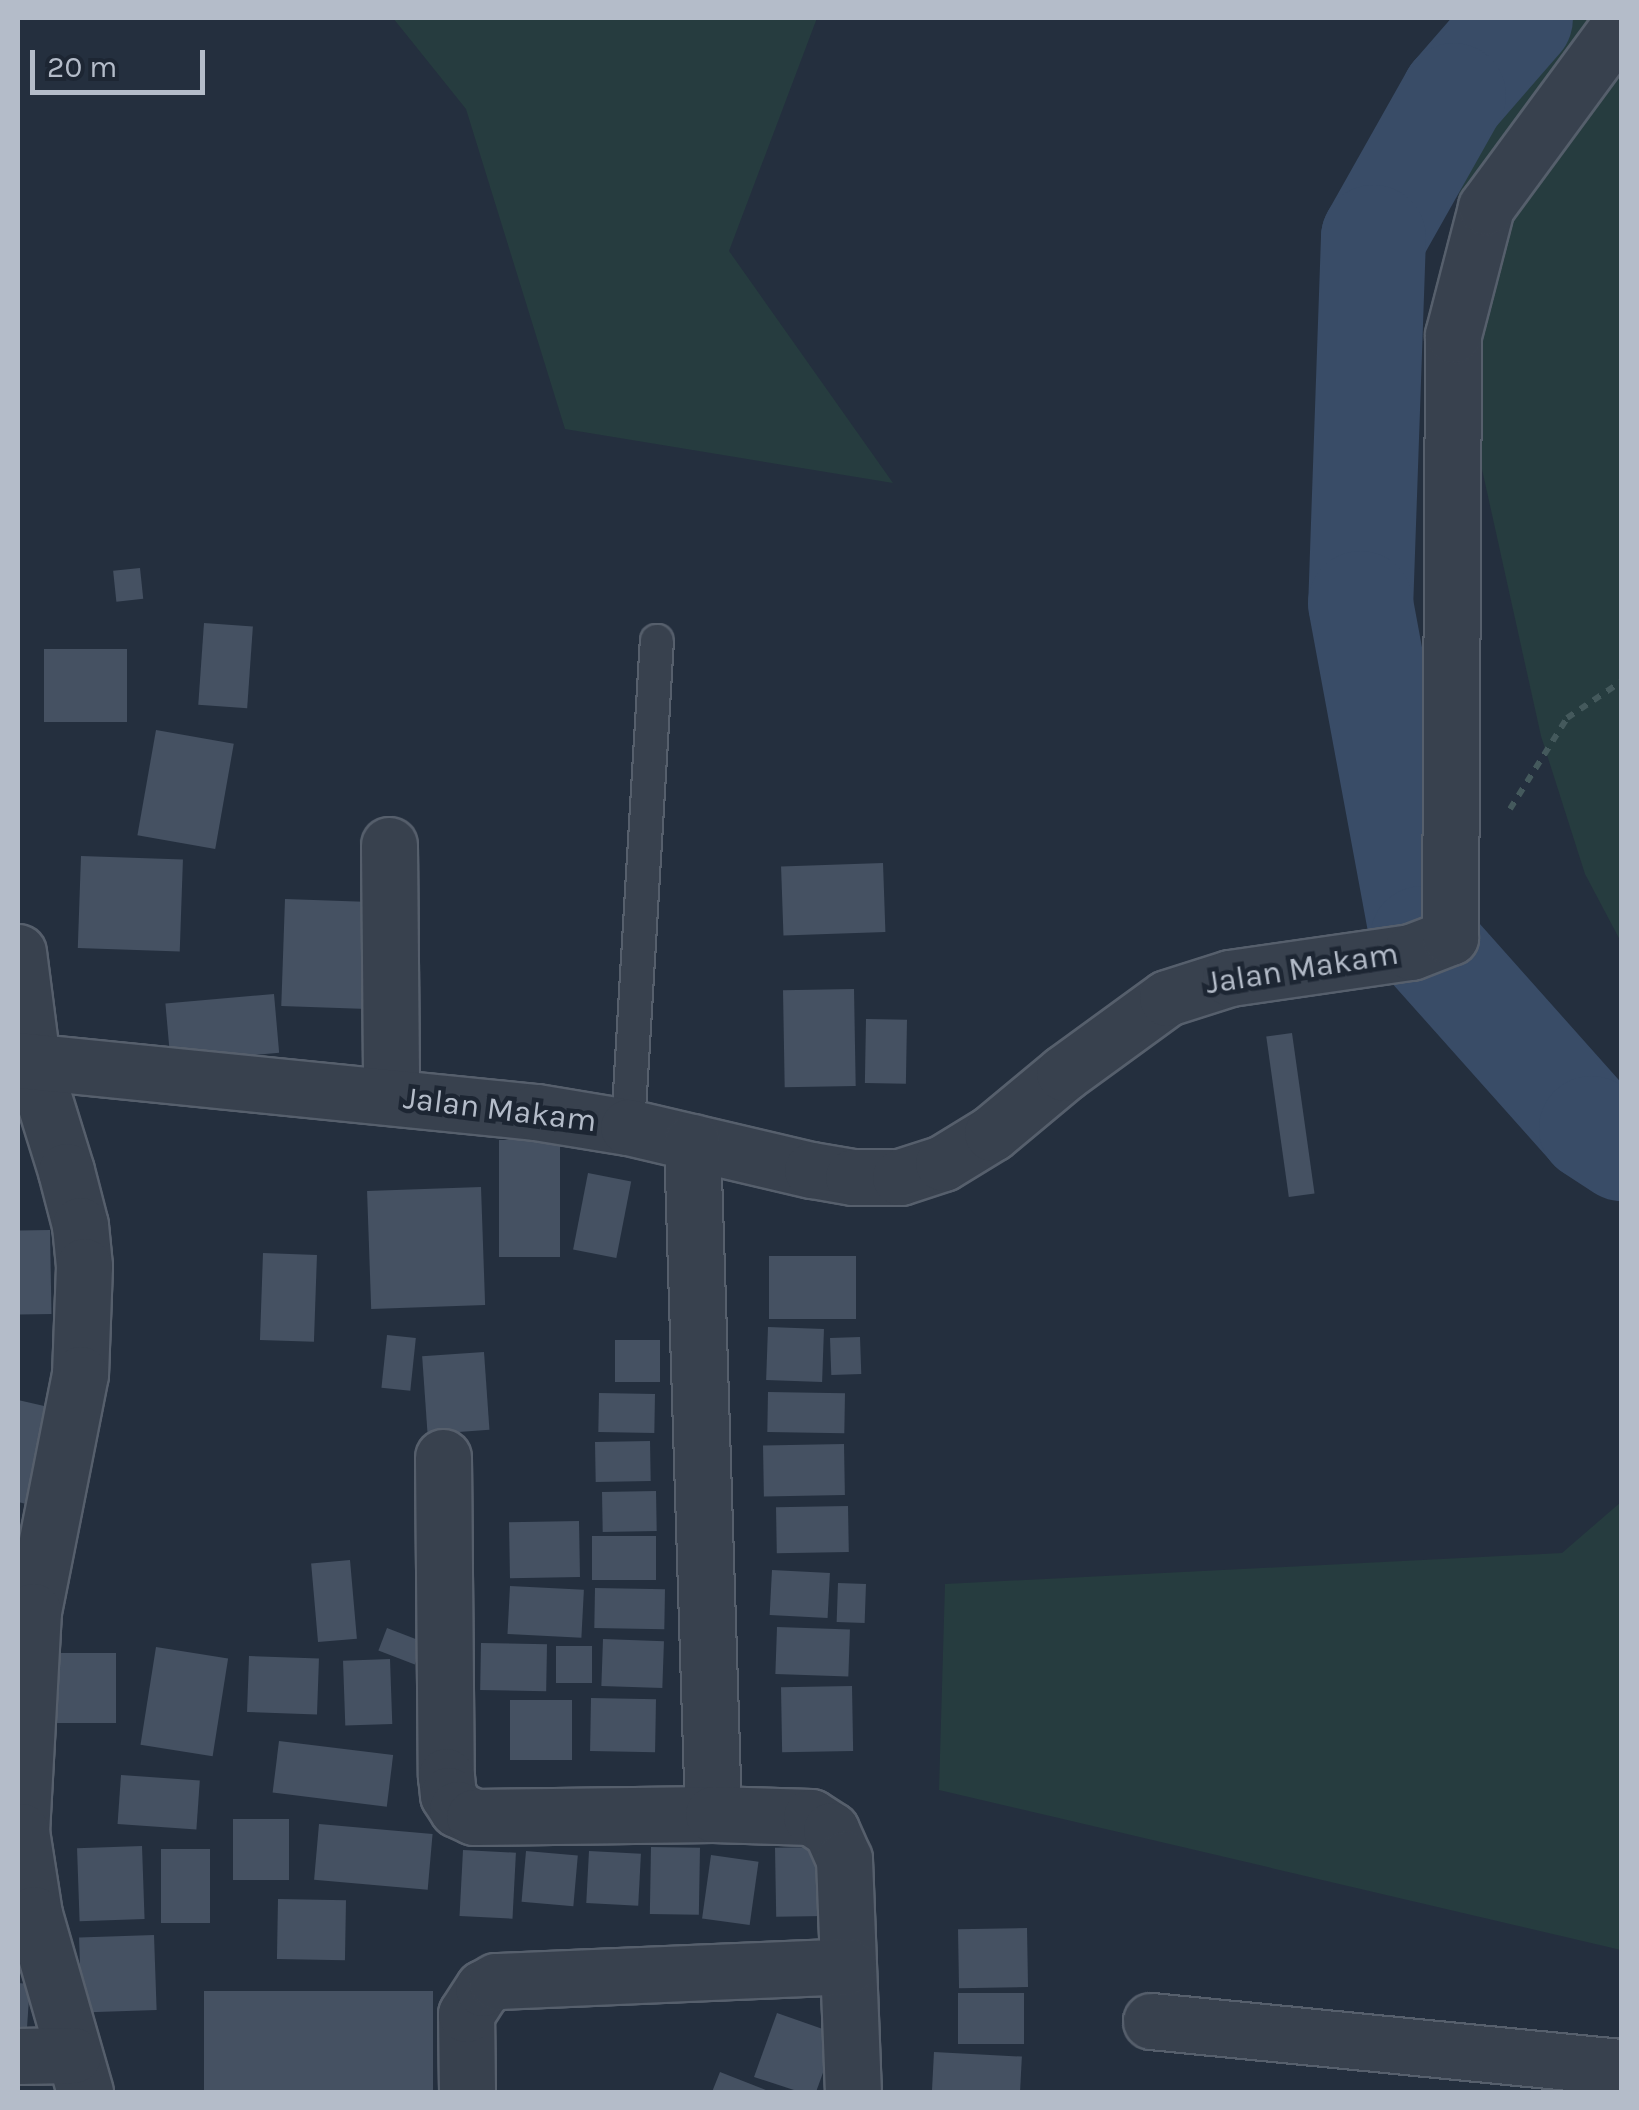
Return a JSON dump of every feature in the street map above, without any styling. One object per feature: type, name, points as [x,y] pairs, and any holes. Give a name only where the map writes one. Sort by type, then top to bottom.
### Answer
[{"type":"street","name":"Jalan Makam","points":[[25,1060],[391,1096],[628,1126],[826,1172],[900,1177],[943,1163],[992,1133],[1119,1030],[1182,991],[1230,978],[1430,944],[1453,335],[1486,207],[1622,22]]},
{"type":"street","points":[[389,844],[391,1096]]},
{"type":"street","points":[[18,952],[25,1060],[80,1225],[84,1324],[80,1374],[33,1611],[20,1831],[34,1914],[79,2074]]},
{"type":"street","points":[[692,1142],[713,1814]]},
{"type":"street","points":[[443,1457],[446,1776],[448,1795],[457,1809],[474,1818],[713,1814],[810,1818],[831,1830],[844,1859],[853,2092]]},
{"type":"street","points":[[467,2092],[466,2014],[483,1988],[496,1981],[848,1966]]},
{"type":"street","points":[[1151,2021],[1622,2067]]},
{"type":"street","points":[[18,2056],[79,2074]]},
{"type":"lane","points":[[628,1126],[658,641]]},
{"type":"path","points":[[1508,813],[1567,718],[1622,681]]},
{"type":"green space","points":[[393,18],[817,18],[729,251],[893,483],[565,429],[466,109]]},
{"type":"green space","points":[[1554,18],[1621,18],[1621,942],[1585,874],[1541,736],[1449,320],[1458,196],[1528,41]]},
{"type":"green space","points":[[1621,1502],[1621,1950],[939,1790],[945,1584],[1562,1553]]},
{"type":"building","points":[[140,568],[143,599],[116,602],[113,571]]},
{"type":"building","points":[[204,623],[253,626],[247,708],[198,705]]},
{"type":"building","points":[[44,649],[127,649],[127,722],[44,722]]},
{"type":"building","points":[[156,730],[234,744],[215,849],[137,835]]},
{"type":"building","points":[[81,856],[183,860],[180,952],[78,948]]},
{"type":"building","points":[[883,863],[885,932],[783,936],[781,867]]},
{"type":"building","points":[[285,899],[371,902],[367,1009],[281,1006]]},
{"type":"building","points":[[854,989],[856,1086],[785,1087],[783,990]]},
{"type":"building","points":[[274,994],[279,1053],[171,1062],[165,1003]]},
{"type":"building","points":[[866,1019],[907,1020],[906,1084],[865,1083]]},
{"type":"building","points":[[1292,1033],[1315,1193],[1289,1197],[1266,1037]]},
{"type":"building","points":[[499,1140],[560,1140],[560,1257],[499,1257]]},
{"type":"building","points":[[588,1173],[631,1181],[616,1258],[573,1250]]},
{"type":"building","points":[[481,1187],[485,1305],[371,1309],[367,1191]]},
{"type":"building","points":[[50,1230],[51,1314],[19,1315],[18,1231]]},
{"type":"building","points":[[263,1253],[317,1255],[314,1342],[260,1340]]},
{"type":"building","points":[[769,1256],[856,1256],[856,1319],[769,1319]]},
{"type":"building","points":[[768,1327],[824,1329],[822,1382],[766,1380]]},
{"type":"building","points":[[387,1335],[416,1338],[410,1391],[381,1388]]},
{"type":"building","points":[[860,1337],[861,1374],[831,1375],[830,1338]]},
{"type":"building","points":[[615,1340],[660,1340],[660,1382],[615,1382]]},
{"type":"building","points":[[484,1352],[489,1430],[428,1434],[422,1356]]},
{"type":"building","points":[[768,1392],[845,1393],[844,1433],[767,1432]]},
{"type":"building","points":[[599,1393],[655,1394],[654,1433],[598,1432]]},
{"type":"building","points":[[18,1400],[66,1411],[43,1508],[18,1502]]},
{"type":"building","points":[[650,1441],[651,1481],[596,1482],[595,1442]]},
{"type":"building","points":[[844,1444],[845,1495],[764,1496],[763,1445]]},
{"type":"building","points":[[656,1491],[657,1531],[603,1532],[602,1492]]},
{"type":"building","points":[[848,1506],[849,1552],[777,1553],[776,1507]]},
{"type":"building","points":[[579,1521],[580,1577],[510,1578],[509,1522]]},
{"type":"building","points":[[592,1536],[656,1536],[656,1580],[592,1580]]},
{"type":"building","points":[[350,1560],[357,1639],[318,1642],[311,1563]]},
{"type":"building","points":[[772,1570],[830,1573],[828,1618],[770,1615]]},
{"type":"building","points":[[838,1583],[866,1584],[865,1623],[837,1622]]},
{"type":"building","points":[[510,1586],[584,1590],[581,1638],[507,1634]]},
{"type":"building","points":[[595,1588],[665,1589],[664,1629],[594,1628]]},
{"type":"building","points":[[777,1627],[850,1630],[848,1677],[775,1674]]},
{"type":"building","points":[[387,1628],[423,1642],[415,1664],[378,1650]]},
{"type":"building","points":[[603,1639],[664,1641],[662,1688],[601,1686]]},
{"type":"building","points":[[481,1643],[547,1644],[546,1691],[480,1690]]},
{"type":"building","points":[[556,1646],[592,1646],[592,1683],[556,1683]]},
{"type":"building","points":[[156,1647],[228,1658],[213,1756],[141,1745]]},
{"type":"building","points":[[57,1653],[116,1653],[116,1723],[57,1723]]},
{"type":"building","points":[[249,1656],[319,1658],[317,1714],[247,1712]]},
{"type":"building","points":[[390,1659],[392,1724],[345,1726],[343,1661]]},
{"type":"building","points":[[852,1686],[853,1751],[782,1752],[781,1687]]},
{"type":"building","points":[[591,1698],[656,1699],[655,1752],[590,1751]]},
{"type":"building","points":[[510,1700],[572,1700],[572,1760],[510,1760]]},
{"type":"building","points":[[279,1741],[393,1755],[387,1807],[273,1793]]},
{"type":"building","points":[[121,1775],[200,1781],[196,1829],[118,1824]]},
{"type":"building","points":[[233,1819],[289,1819],[289,1880],[233,1880]]},
{"type":"building","points":[[319,1824],[433,1834],[428,1890],[314,1880]]},
{"type":"building","points":[[142,1846],[145,1919],[80,1921],[77,1848]]},
{"type":"building","points":[[651,1847],[700,1848],[699,1915],[650,1914]]},
{"type":"building","points":[[824,1847],[825,1916],[776,1917],[775,1848]]},
{"type":"building","points":[[161,1849],[210,1849],[210,1923],[161,1923]]},
{"type":"building","points":[[463,1850],[516,1853],[512,1919],[460,1916]]},
{"type":"building","points":[[526,1851],[578,1856],[573,1906],[522,1902]]},
{"type":"building","points":[[589,1851],[641,1854],[638,1906],[586,1903]]},
{"type":"building","points":[[711,1855],[759,1862],[750,1925],[702,1918]]},
{"type":"building","points":[[278,1899],[346,1900],[345,1960],[277,1959]]},
{"type":"building","points":[[1027,1928],[1028,1987],[959,1988],[958,1929]]},
{"type":"building","points":[[154,1935],[157,2010],[82,2013],[79,1938]]},
{"type":"building","points":[[18,1983],[30,1984],[26,2042],[18,2042]]},
{"type":"building","points":[[204,1991],[433,1991],[433,2092],[204,2092]]},
{"type":"building","points":[[958,1993],[1024,1993],[1024,2044],[958,2044]]},
{"type":"building","points":[[777,2013],[837,2034],[816,2092],[800,2092],[754,2077]]},
{"type":"building","points":[[934,2052],[1022,2057],[1020,2092],[932,2092]]},
{"type":"building","points":[[720,2072],[771,2092],[712,2092]]},
{"type":"waterway","points":[[1520,18],[1453,95],[1373,237],[1360,603],[1422,938],[1591,1128],[1622,1148]]}]
